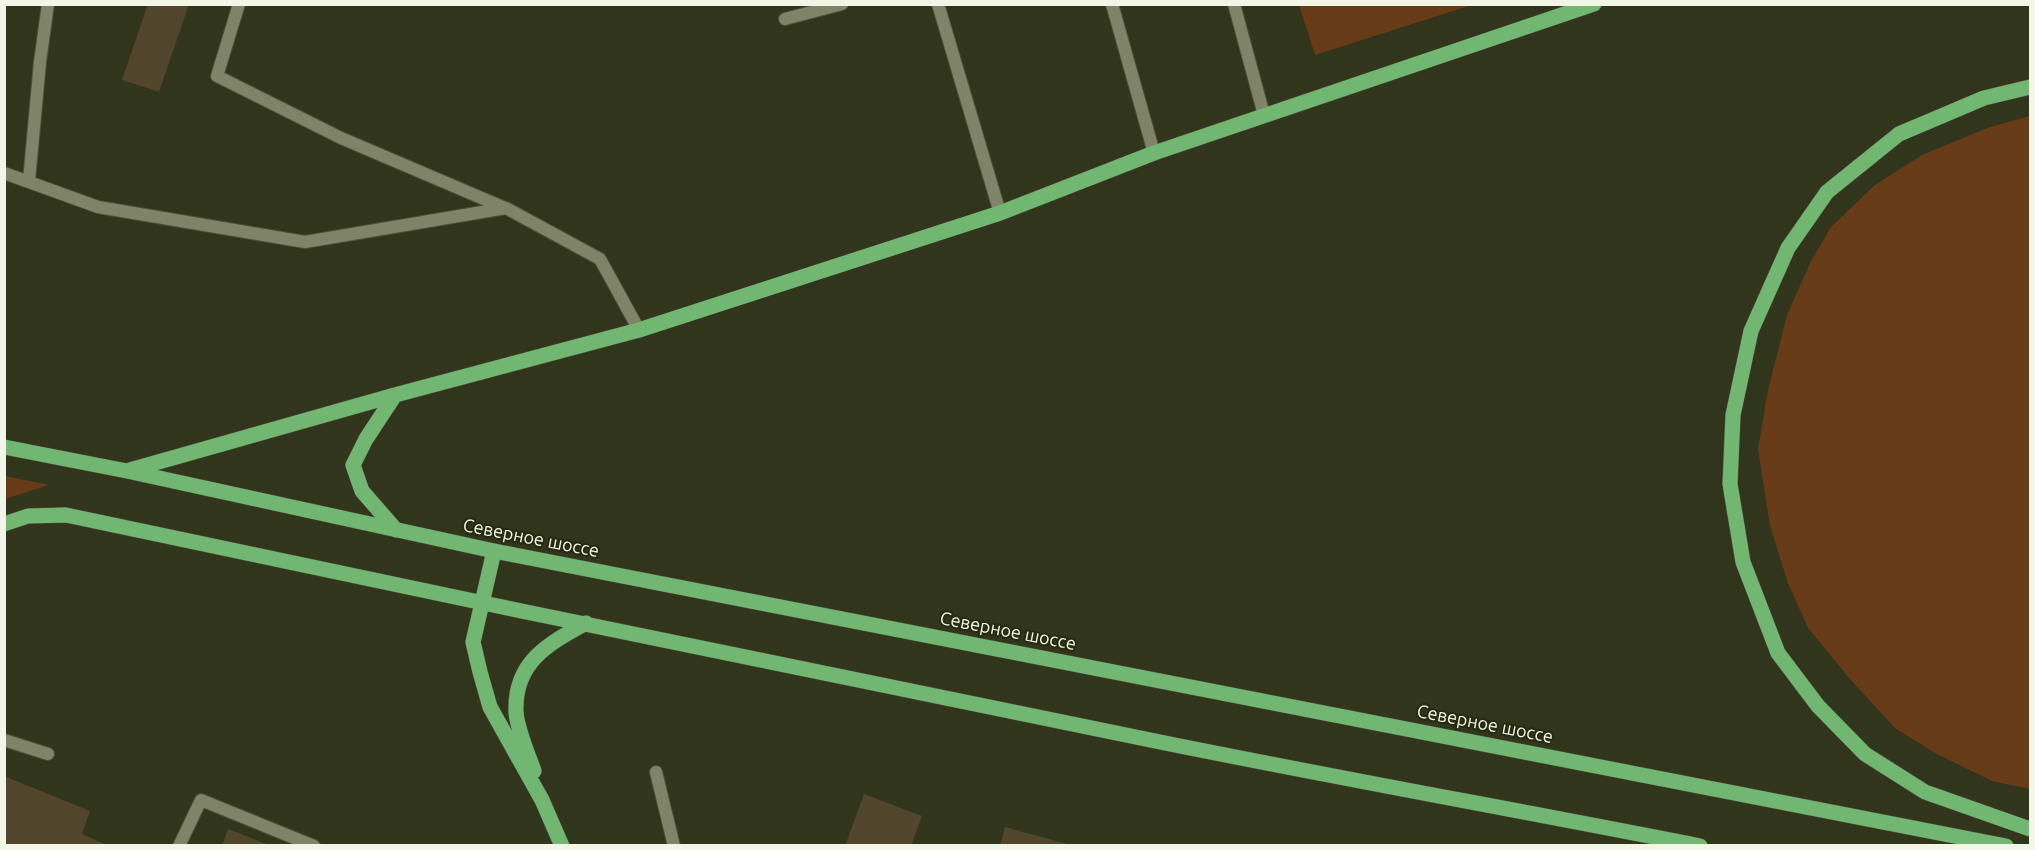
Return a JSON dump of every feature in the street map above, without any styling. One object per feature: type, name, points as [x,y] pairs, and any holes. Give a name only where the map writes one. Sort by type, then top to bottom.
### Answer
[{"type":"main road","points":[[127,471],[395,395],[639,330],[1000,213],[1154,153],[1594,4]]},
{"type":"main road","points":[[2031,87],[1984,98],[1899,134],[1827,192],[1788,248],[1751,331],[1733,415],[1731,484],[1743,562],[1778,653],[1818,706],[1865,754],[1924,792],[2031,830]]},
{"type":"main road","points":[[395,395],[366,439],[353,465],[362,491],[396,530]]},
{"type":"main road","name":"Северное шоссе","points":[[4,447],[127,471],[494,551],[2006,846]]},
{"type":"main road","points":[[4,524],[28,516],[66,515],[1168,744],[1700,846]]},
{"type":"main road","points":[[494,551],[473,642],[490,707],[542,800],[562,846]]},
{"type":"main road","points":[[542,800],[516,714],[518,691],[531,660],[555,640],[586,623]]},
{"type":"lane","points":[[30,181],[40,62],[48,4]]},
{"type":"lane","points":[[239,4],[218,76],[341,138],[506,208],[600,259],[639,330]]},
{"type":"lane","points":[[785,19],[842,4]]},
{"type":"lane","points":[[938,4],[1000,213]]},
{"type":"lane","points":[[1112,4],[1154,153]]},
{"type":"lane","points":[[1234,4],[1264,115]]},
{"type":"lane","points":[[4,173],[98,207],[304,242],[506,208]]},
{"type":"lane","points":[[4,740],[48,754]]},
{"type":"lane","points":[[656,772],[674,846]]},
{"type":"lane","points":[[179,846],[201,800],[314,846]]},
{"type":"shaded area","points":[[1299,4],[1472,5],[1315,55]]},
{"type":"shaded area","points":[[2030,116],[2030,789],[1992,781],[1935,753],[1895,728],[1808,628],[1788,583],[1770,526],[1758,449],[1768,390],[1787,315],[1811,261],[1831,227],[1875,185],[1922,155],[1990,127]]},
{"type":"shaded area","points":[[5,476],[49,485],[5,499]]},
{"type":"building","points":[[148,4],[189,4],[159,92],[122,80]]},
{"type":"building","points":[[4,776],[90,811],[82,834],[109,846],[4,846]]},
{"type":"building","points":[[864,794],[922,816],[911,846],[845,846]]},
{"type":"building","points":[[1005,827],[1071,845],[1071,846],[1000,846]]},
{"type":"building","points":[[228,829],[269,845],[269,846],[222,846]]}]
